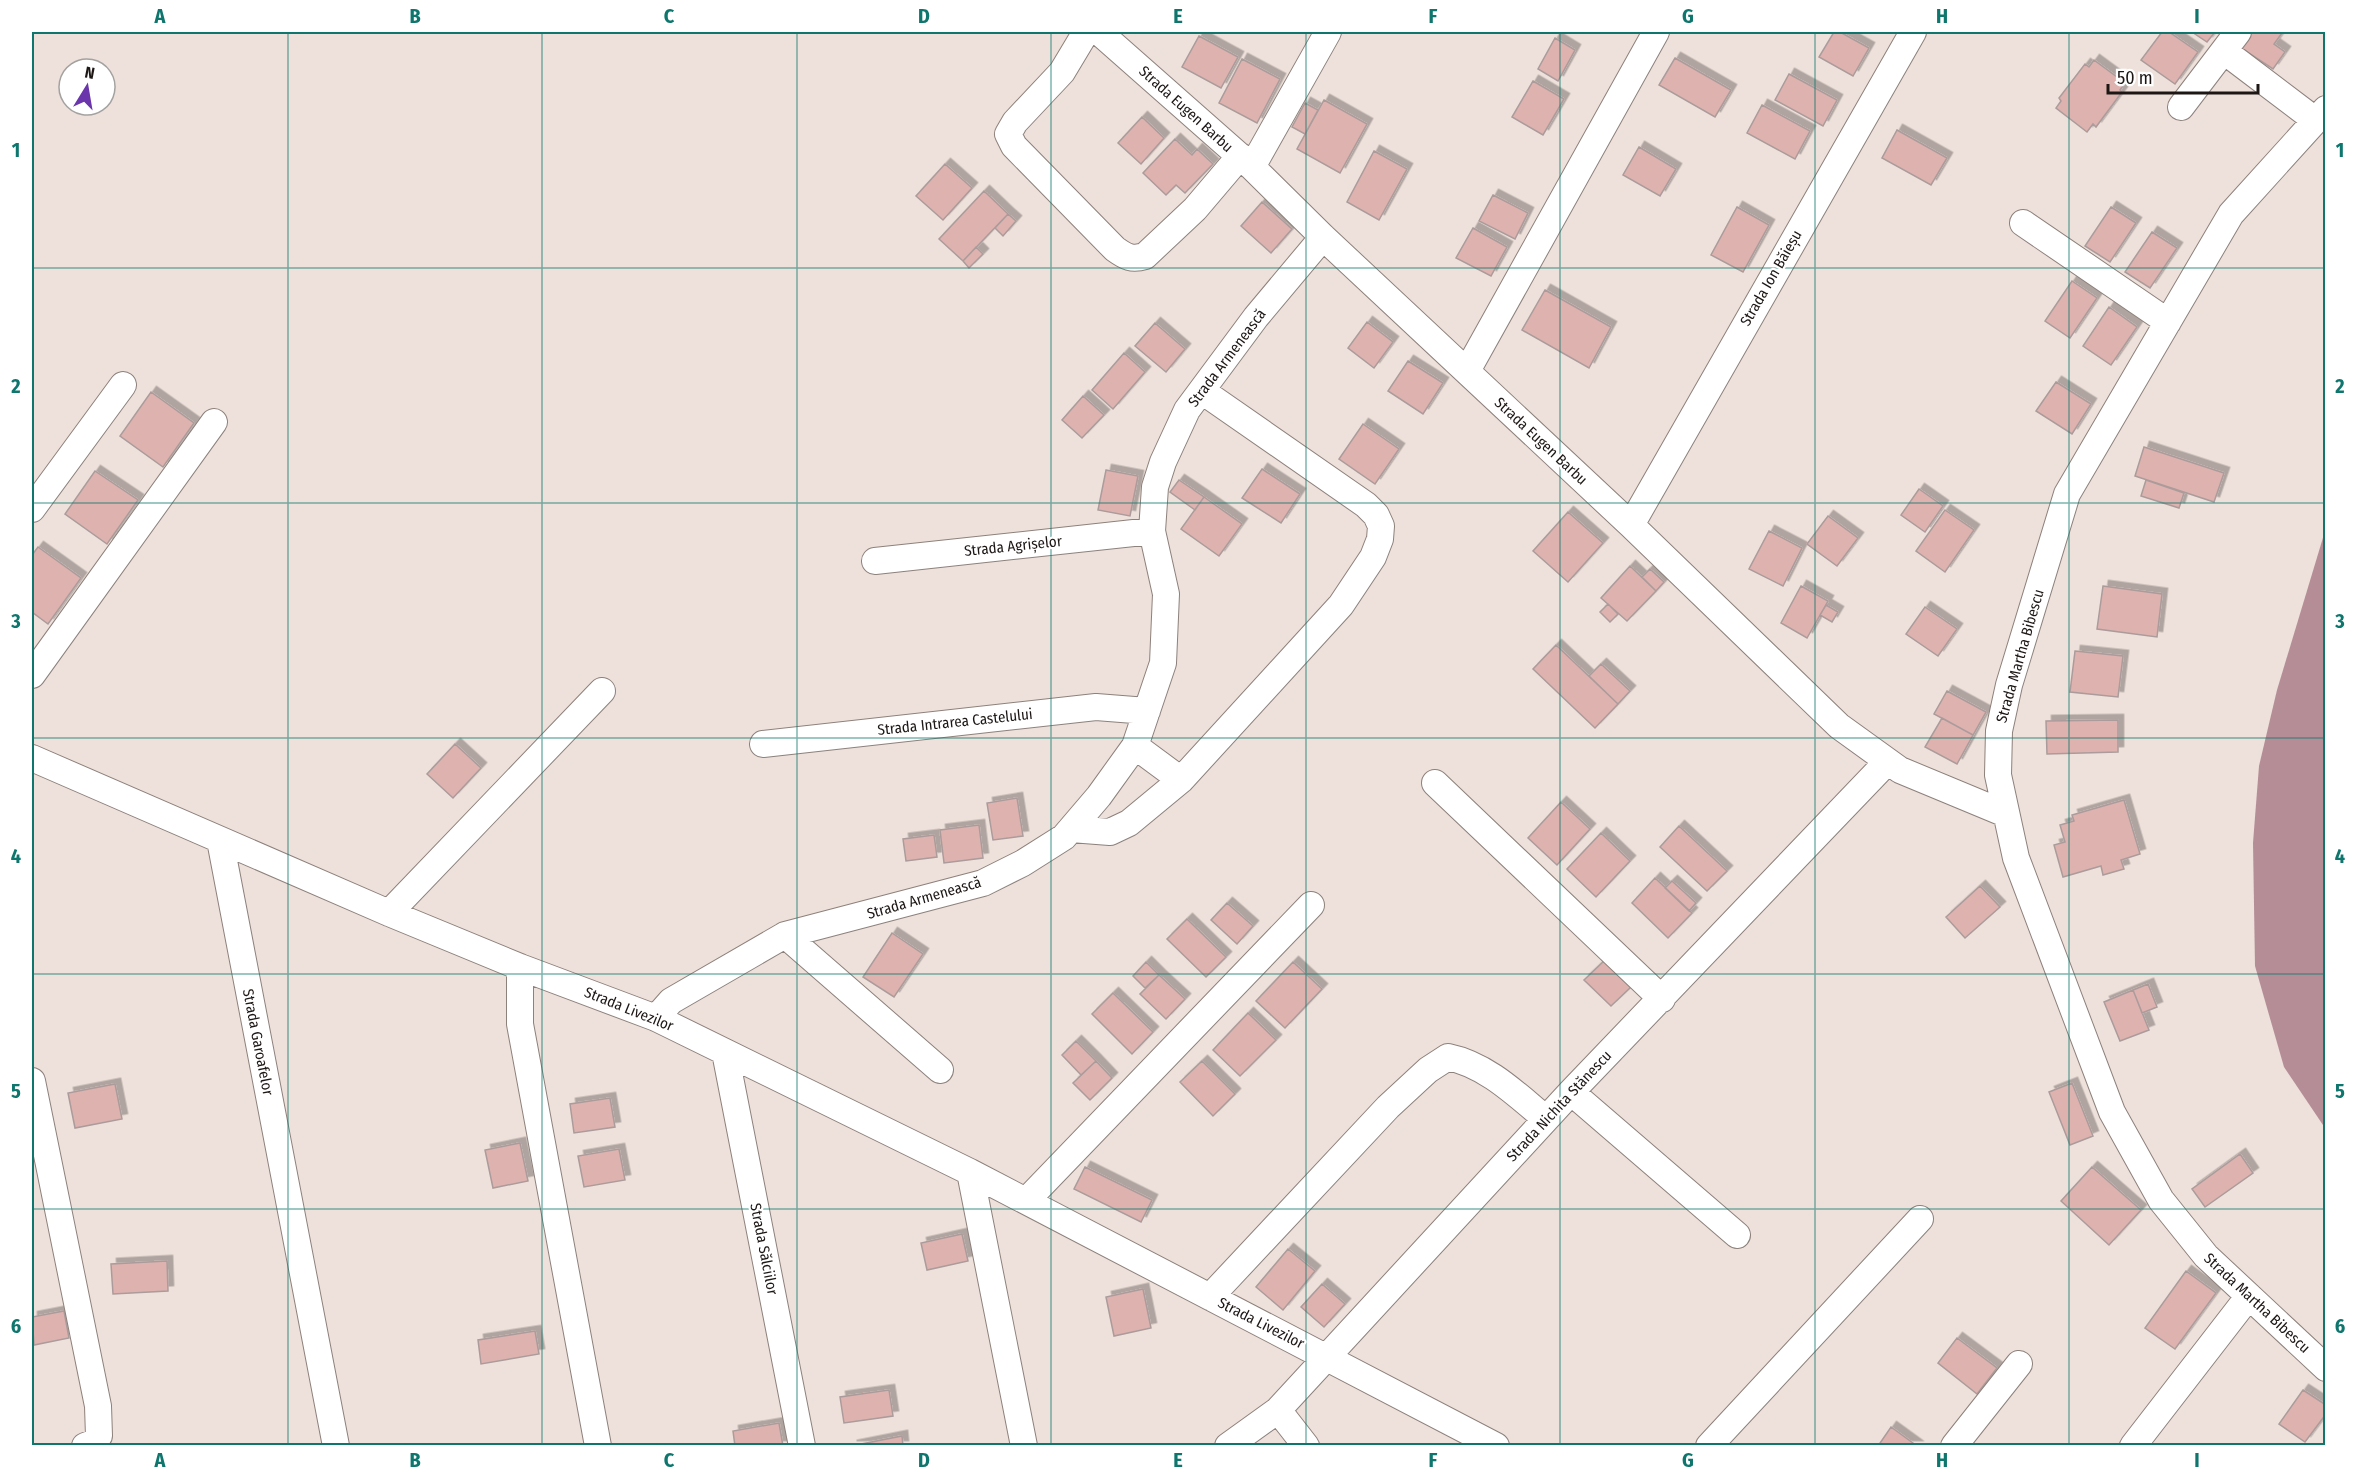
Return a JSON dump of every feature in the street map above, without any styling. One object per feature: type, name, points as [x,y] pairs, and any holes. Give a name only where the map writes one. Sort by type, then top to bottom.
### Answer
[{"type":"street","points":[[1086,32],[1062,72],[1015,122],[1008,134],[1014,146],[1115,249],[1125,256],[1136,259],[1146,256],[1246,161],[1328,32]]},
{"type":"street","name":"Strada Eugen Barbu","points":[[1099,32],[1246,161],[1323,237],[1631,525],[1839,726],[1887,762],[1953,794],[2006,814]]},
{"type":"street","points":[[1467,371],[1656,32]]},
{"type":"street","name":"Strada Ion Băieșu","points":[[1631,525],[1912,32]]},
{"type":"street","points":[[2181,107],[2231,41],[2320,114]]},
{"type":"street","name":"Strada Martha Bibescu","points":[[2320,114],[2231,214],[2067,494],[2009,684],[1999,731],[1998,775],[2016,858],[2112,1112],[2161,1200],[2206,1256],[2325,1368]]},
{"type":"street","points":[[2024,223],[2168,322]]},
{"type":"street","name":"Strada Armenească","points":[[656,1018],[671,1001],[785,935],[983,883],[1023,863],[1064,837],[1071,829],[1136,746],[1163,663],[1166,594],[1152,531],[1155,487],[1163,462],[1187,410],[1256,317],[1323,237]]},
{"type":"street","points":[[32,509],[123,385]]},
{"type":"street","points":[[1071,829],[1110,832],[1120,828],[1130,823],[1181,780],[1341,605],[1373,557],[1380,539],[1381,526],[1376,515],[1366,505],[1202,391]]},
{"type":"street","points":[[32,675],[214,422]]},
{"type":"street","name":"Strada Agrișelor","points":[[875,561],[1152,531]]},
{"type":"street","points":[[389,913],[602,691]]},
{"type":"street","name":"Strada Intrarea Castelului","points":[[763,744],[1096,707],[1147,711]]},
{"type":"street","points":[[1136,746],[1181,780]]},
{"type":"street","points":[[32,758],[220,840]]},
{"type":"street","name":"Strada Nichita Stănescu","points":[[1228,1446],[1278,1410],[1571,1092],[1887,762]]},
{"type":"street","points":[[1435,783],[1662,999]]},
{"type":"street","name":"Strada Livezilor","points":[[220,840],[520,967],[656,1018],[970,1172],[1496,1446]]},
{"type":"street","name":"Strada Garoafelor","points":[[220,840],[336,1446]]},
{"type":"street","points":[[1026,1201],[1311,905]]},
{"type":"street","points":[[785,935],[940,1070]]},
{"type":"street","points":[[520,967],[520,1024],[598,1446]]},
{"type":"street","name":"Strada Sălciilor","points":[[724,1052],[802,1446]]},
{"type":"street","points":[[1210,1297],[1388,1107],[1436,1064],[1448,1058],[1468,1062],[1500,1082],[1546,1119]]},
{"type":"street","points":[[32,1081],[98,1406],[99,1436],[93,1443],[85,1446]]},
{"type":"street","points":[[1571,1092],[1737,1235]]},
{"type":"street","points":[[970,1172],[1024,1446]]},
{"type":"street","points":[[1709,1446],[1920,1219]]},
{"type":"street","points":[[2133,1446],[2249,1296]]},
{"type":"street","points":[[1954,1446],[2019,1364]]},
{"type":"street","points":[[1278,1410],[1306,1446]]},
{"type":"shaded area","points":[[2325,531],[2325,1128],[2284,1067],[2255,966],[2253,843],[2259,766],[2277,690]]},
{"type":"building","points":[[1834,32],[1840,32],[1869,48],[1853,76],[1819,57]]},
{"type":"building","points":[[2162,32],[2169,32],[2198,52],[2175,84],[2141,60]]},
{"type":"building","points":[[2192,32],[2215,32],[2207,42]]},
{"type":"building","points":[[2252,32],[2282,33],[2274,44],[2285,52],[2273,69],[2241,48]]},
{"type":"building","points":[[1199,36],[1238,57],[1221,88],[1182,67]]},
{"type":"building","points":[[1555,38],[1575,50],[1558,81],[1538,69]]},
{"type":"building","points":[[1675,58],[1731,90],[1715,117],[1659,85]]},
{"type":"building","points":[[1242,59],[1280,79],[1257,123],[1219,103]]},
{"type":"building","points":[[2094,60],[2125,83],[2120,90],[2122,92],[2096,127],[2093,124],[2087,132],[2056,108],[2061,101],[2059,98],[2085,64],[2089,67]]},
{"type":"building","points":[[1789,74],[1837,100],[1823,126],[1775,100]]},
{"type":"building","points":[[1533,81],[1564,99],[1543,135],[1512,117]]},
{"type":"building","points":[[1324,100],[1367,124],[1340,173],[1297,149]]},
{"type":"building","points":[[1305,103],[1318,110],[1305,134],[1292,127]]},
{"type":"building","points":[[1762,105],[1810,131],[1795,159],[1747,133]]},
{"type":"building","points":[[1142,117],[1164,138],[1141,164],[1118,143]]},
{"type":"building","points":[[1897,130],[1947,158],[1931,185],[1882,158]]},
{"type":"building","points":[[1175,139],[1192,155],[1197,149],[1213,164],[1185,193],[1176,185],[1166,195],[1143,173]]},
{"type":"building","points":[[1639,147],[1676,169],[1660,196],[1623,175]]},
{"type":"building","points":[[1374,151],[1407,169],[1379,220],[1347,202]]},
{"type":"building","points":[[945,164],[972,188],[943,220],[916,196]]},
{"type":"building","points":[[984,191],[1008,214],[963,261],[939,239]]},
{"type":"building","points":[[1493,195],[1528,213],[1515,239],[1479,221]]},
{"type":"building","points":[[1262,202],[1292,229],[1271,253],[1241,226]]},
{"type":"building","points":[[1737,207],[1769,225],[1743,272],[1711,255]]},
{"type":"building","points":[[2111,207],[2136,223],[2110,262],[2085,246]]},
{"type":"building","points":[[1008,214],[1016,221],[1003,236],[995,228]]},
{"type":"building","points":[[1473,228],[1507,247],[1491,276],[1456,258]]},
{"type":"building","points":[[2152,232],[2177,248],[2150,288],[2125,272]]},
{"type":"building","points":[[976,247],[983,254],[969,268],[963,261]]},
{"type":"building","points":[[2072,281],[2097,298],[2070,338],[2045,321]]},
{"type":"building","points":[[1545,290],[1611,327],[1589,368],[1522,330]]},
{"type":"building","points":[[2109,307],[2137,327],[2111,365],[2083,346]]},
{"type":"building","points":[[1367,322],[1393,342],[1374,368],[1348,348]]},
{"type":"building","points":[[1155,323],[1185,349],[1166,372],[1135,346]]},
{"type":"building","points":[[1124,353],[1145,372],[1113,409],[1092,390]]},
{"type":"building","points":[[1408,361],[1443,383],[1423,414],[1388,391]]},
{"type":"building","points":[[2056,382],[2091,404],[2072,434],[2036,411]]},
{"type":"building","points":[[151,392],[194,423],[163,467],[120,436]]},
{"type":"building","points":[[1083,396],[1104,415],[1082,438],[1062,420]]},
{"type":"building","points":[[1363,424],[1399,449],[1375,484],[1339,459]]},
{"type":"building","points":[[2144,447],[2224,473],[2214,502],[2135,476]]},
{"type":"building","points":[[1262,469],[1300,494],[1281,523],[1242,498]]},
{"type":"building","points":[[1106,470],[1138,476],[1130,516],[1098,510]]},
{"type":"building","points":[[95,471],[138,500],[107,544],[65,514]]},
{"type":"building","points":[[1179,480],[1204,497],[1195,510],[1170,492]]},
{"type":"building","points":[[2146,480],[2184,493],[2179,508],[2141,496]]},
{"type":"building","points":[[1919,489],[1943,506],[1925,532],[1901,515]]},
{"type":"building","points":[[1204,497],[1242,524],[1219,556],[1181,529]]},
{"type":"building","points":[[1945,510],[1974,530],[1945,572],[1916,551]]},
{"type":"building","points":[[1568,512],[1603,543],[1568,582],[1533,551]]},
{"type":"building","points":[[1828,516],[1858,538],[1837,566],[1807,544]]},
{"type":"building","points":[[1769,531],[1802,548],[1783,586],[1749,569]]},
{"type":"building","points":[[38,547],[81,578],[48,624],[32,612],[32,555]]},
{"type":"building","points":[[1630,566],[1656,591],[1627,621],[1601,598]]},
{"type":"building","points":[[1650,569],[1664,582],[1656,591],[1642,577]]},
{"type":"building","points":[[1801,586],[1828,601],[1807,638],[1781,623]]},
{"type":"building","points":[[2103,586],[2162,594],[2157,637],[2097,629]]},
{"type":"building","points":[[1608,604],[1618,614],[1610,622],[1600,612]]},
{"type":"building","points":[[1826,605],[1838,612],[1832,622],[1820,615]]},
{"type":"building","points":[[1925,607],[1957,629],[1938,656],[1906,634]]},
{"type":"building","points":[[1556,645],[1618,704],[1595,728],[1533,669]]},
{"type":"building","points":[[2075,651],[2123,656],[2118,697],[2070,692]]},
{"type":"building","points":[[1601,664],[1630,691],[1618,704],[1589,676]]},
{"type":"building","points":[[1947,691],[1986,712],[1973,735],[1934,714]]},
{"type":"building","points":[[1942,718],[1973,735],[1957,764],[1925,747]]},
{"type":"building","points":[[2118,720],[2118,752],[2047,754],[2046,721]]},
{"type":"building","points":[[455,744],[481,768],[453,798],[427,774]]},
{"type":"building","points":[[1017,798],[1023,836],[993,840],[987,803]]},
{"type":"building","points":[[2124,800],[2140,854],[2121,860],[2124,869],[2103,875],[2101,866],[2063,877],[2054,845],[2065,842],[2060,825],[2074,821],[2072,815]]},
{"type":"building","points":[[1561,802],[1590,829],[1557,865],[1528,838]]},
{"type":"building","points":[[979,825],[983,858],[944,863],[940,830]]},
{"type":"building","points":[[1679,826],[1727,871],[1707,891],[1660,847]]},
{"type":"building","points":[[1601,833],[1630,861],[1596,897],[1567,869]]},
{"type":"building","points":[[934,835],[937,857],[906,861],[903,839]]},
{"type":"building","points":[[1655,878],[1692,913],[1668,938],[1632,903]]},
{"type":"building","points":[[1672,881],[1696,903],[1689,911],[1665,888]]},
{"type":"building","points":[[1980,886],[2000,907],[1965,938],[1946,917]]},
{"type":"building","points":[[1227,903],[1253,926],[1237,944],[1211,920]]},
{"type":"building","points":[[1187,919],[1226,957],[1206,977],[1167,939]]},
{"type":"building","points":[[892,933],[923,954],[894,997],[863,977]]},
{"type":"building","points":[[1605,960],[1631,987],[1611,1006],[1584,980]]},
{"type":"building","points":[[1146,962],[1159,975],[1145,988],[1133,976]]},
{"type":"building","points":[[1293,962],[1322,989],[1285,1028],[1256,1001]]},
{"type":"building","points":[[1159,975],[1185,999],[1166,1019],[1140,994]]},
{"type":"building","points":[[2148,984],[2157,1007],[2142,1013],[2133,990]]},
{"type":"building","points":[[2133,990],[2149,1030],[2120,1041],[2104,1002]]},
{"type":"building","points":[[1113,993],[1153,1032],[1132,1054],[1092,1014]]},
{"type":"building","points":[[1248,1013],[1276,1040],[1240,1076],[1213,1050]]},
{"type":"building","points":[[1076,1041],[1096,1061],[1081,1075],[1062,1055]]},
{"type":"building","points":[[1096,1061],[1112,1078],[1090,1100],[1073,1083]]},
{"type":"building","points":[[1202,1061],[1235,1094],[1213,1116],[1180,1082]]},
{"type":"building","points":[[2072,1083],[2093,1136],[2070,1145],[2049,1092]]},
{"type":"building","points":[[115,1084],[122,1119],[75,1128],[68,1093]]},
{"type":"building","points":[[610,1098],[615,1127],[574,1133],[570,1104]]},
{"type":"building","points":[[520,1143],[528,1181],[493,1188],[485,1150]]},
{"type":"building","points":[[619,1149],[625,1180],[584,1187],[578,1156]]},
{"type":"building","points":[[2240,1154],[2253,1173],[2205,1207],[2192,1189]]},
{"type":"building","points":[[1085,1167],[1152,1200],[1141,1222],[1074,1189]]},
{"type":"building","points":[[2092,1167],[2141,1210],[2109,1245],[2061,1201]]},
{"type":"building","points":[[962,1234],[968,1261],[927,1270],[921,1243]]},
{"type":"building","points":[[1288,1249],[1315,1271],[1283,1310],[1256,1287]]},
{"type":"building","points":[[167,1261],[168,1291],[113,1294],[111,1264]]},
{"type":"building","points":[[2186,1271],[2216,1293],[2175,1349],[2145,1328]]},
{"type":"building","points":[[1322,1284],[1345,1304],[1324,1327],[1301,1307]]},
{"type":"building","points":[[1143,1289],[1151,1328],[1114,1336],[1106,1297]]},
{"type":"building","points":[[64,1311],[69,1338],[34,1345],[32,1317]]},
{"type":"building","points":[[535,1331],[539,1354],[481,1364],[478,1340]]},
{"type":"building","points":[[1957,1338],[1997,1368],[1977,1394],[1938,1363]]},
{"type":"building","points":[[889,1390],[893,1416],[844,1423],[840,1397]]},
{"type":"building","points":[[2303,1390],[2326,1405],[2326,1414],[2305,1442],[2279,1424]]},
{"type":"building","points":[[779,1423],[783,1446],[735,1446],[733,1431]]},
{"type":"building","points":[[1891,1427],[1917,1446],[1878,1446]]},
{"type":"building","points":[[902,1436],[903,1446],[851,1446]]}]
